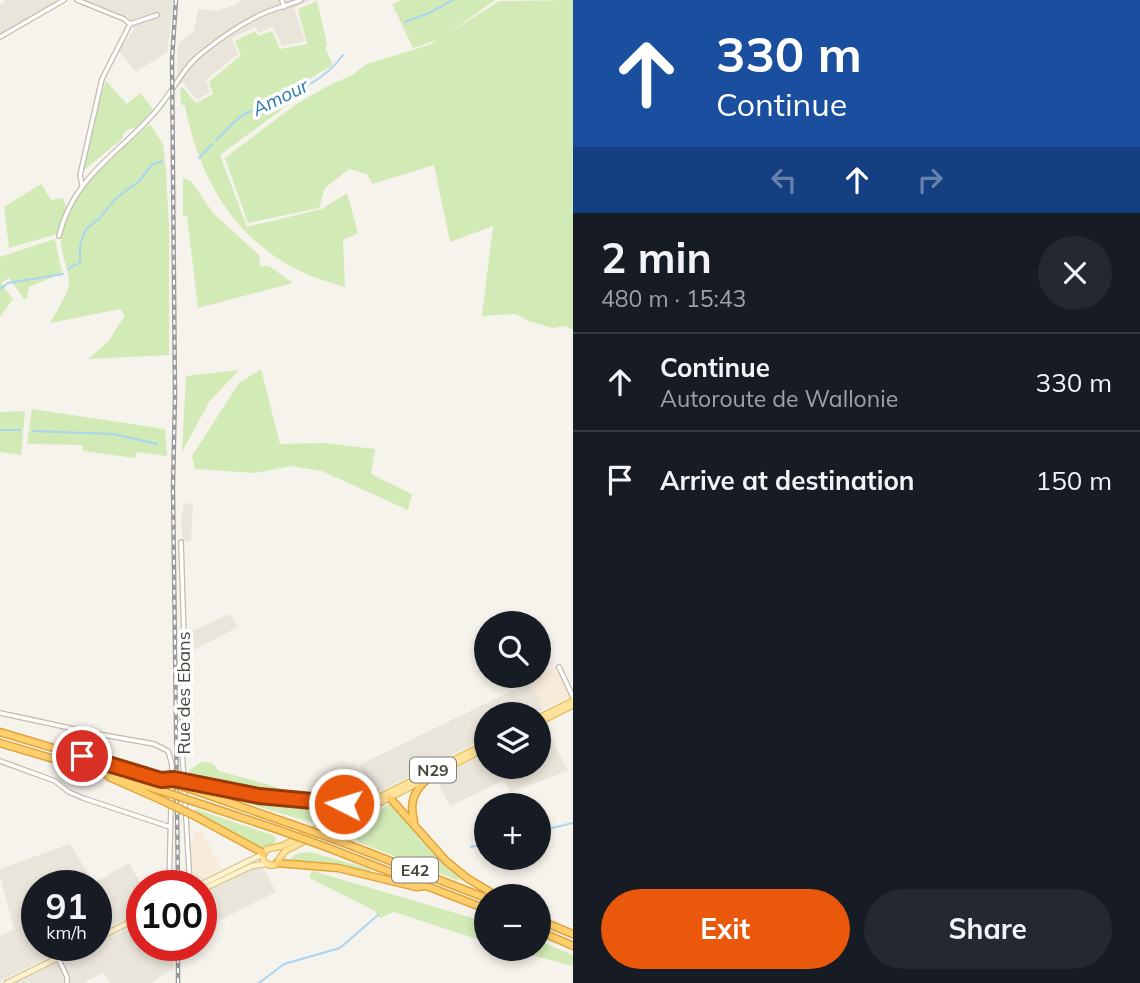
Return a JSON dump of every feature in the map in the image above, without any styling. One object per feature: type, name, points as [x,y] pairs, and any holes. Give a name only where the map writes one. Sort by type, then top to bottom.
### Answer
[{"type":"highway","points":[[0,732],[161,780],[174,779],[196,788],[341,802],[377,797]]},
{"type":"highway","name":"E42","points":[[0,743],[102,772],[279,830],[474,904]]},
{"type":"highway","points":[[102,772],[115,781],[195,816],[263,853]]},
{"type":"highway","points":[[415,826],[413,796],[429,778]]},
{"type":"highway","name":"E42","points":[[196,788],[474,893]]},
{"type":"highway","points":[[390,798],[446,861],[476,884]]},
{"type":"highway","points":[[341,802],[348,811]]},
{"type":"highway","points":[[247,843],[250,855]]},
{"type":"highway","points":[[277,863],[338,868],[416,887],[430,886]]},
{"type":"highway","points":[[551,925],[573,934]]},
{"type":"highway","points":[[551,936],[573,946]]},
{"type":"main road","points":[[551,713],[573,701]]},
{"type":"main road","name":"N29","points":[[217,879],[257,858],[267,849],[275,848],[474,752]]},
{"type":"main road","name":"N29","points":[[280,856],[474,753]]},
{"type":"main road","points":[[377,797],[390,798]]},
{"type":"main road","points":[[345,821],[348,811]]},
{"type":"main road","points":[[275,848],[280,856],[277,863]]},
{"type":"main road","points":[[263,853],[266,864]]},
{"type":"main road","points":[[226,873],[250,855]]},
{"type":"main road","name":"N29","points":[[217,879],[252,866],[272,866],[277,863]]},
{"type":"main road","points":[[7,983],[52,961]]},
{"type":"street","points":[[0,37],[64,0]]},
{"type":"street","points":[[77,0],[130,24]]},
{"type":"street","points":[[282,0],[284,7]]},
{"type":"street","points":[[59,236],[64,217],[82,185],[99,165],[143,126],[173,91],[192,61],[256,16],[301,0]]},
{"type":"street","points":[[82,185],[80,175],[102,79],[130,24],[157,15]]},
{"type":"street","name":"Rue des Ebans","points":[[181,542],[183,749],[189,870]]},
{"type":"street","points":[[559,667],[573,701]]},
{"type":"street","points":[[0,713],[164,748],[172,765],[169,870]]},
{"type":"street","points":[[0,761],[55,781],[83,798],[170,827]]},
{"type":"street","points":[[59,961],[67,977],[66,983]]},
{"type":"shaded area","points":[[4,0],[58,0],[0,34],[0,5]]},
{"type":"shaded area","points":[[75,0],[174,0],[167,52],[136,72],[119,51],[134,29],[129,18]]},
{"type":"shaded area","points":[[239,0],[311,0],[294,8],[305,41],[282,46],[273,27],[259,33],[255,27],[232,38],[238,54],[206,80],[210,92],[197,100],[182,82],[179,86],[178,43],[194,31],[198,9],[217,11],[239,3]]},
{"type":"shaded area","points":[[184,503],[193,504],[191,541],[183,541],[181,520]]},
{"type":"shaded area","points":[[230,614],[238,627],[186,654],[185,634]]},
{"type":"shaded area","points":[[556,666],[571,696],[551,706],[551,702],[540,702],[533,688],[551,688],[551,669]]},
{"type":"shaded area","points":[[518,688],[533,688],[540,702],[489,702]]},
{"type":"shaded area","points":[[474,709],[474,744],[373,795],[359,765]]},
{"type":"shaded area","points":[[551,738],[568,771],[551,777]]},
{"type":"shaded area","points":[[474,759],[474,779],[546,779],[510,792],[504,780],[450,806],[436,779]]},
{"type":"shaded area","points":[[202,830],[221,869],[190,870],[189,844],[193,842],[193,834]]},
{"type":"shaded area","points":[[70,844],[86,870],[21,870],[21,961],[41,961],[0,981],[0,936],[14,929],[0,869]]},
{"type":"shaded area","points":[[129,863],[133,870],[126,870],[126,919],[112,925],[112,873]]},
{"type":"shaded area","points":[[262,865],[276,892],[217,922],[217,887]]},
{"type":"shaded area","points":[[126,930],[126,961],[173,961],[173,969],[150,983],[110,983],[103,973],[86,981],[87,983],[14,983],[60,961],[112,961],[112,936]]},
{"type":"green space","points":[[402,0],[495,0],[448,34],[499,1],[573,0],[573,330],[566,326],[552,328],[516,314],[482,316],[493,226],[450,242],[434,165],[372,184],[367,174],[349,169],[325,188],[319,208],[248,223],[225,158],[295,105],[352,75],[367,64],[429,45],[440,39],[413,48],[392,4]]},
{"type":"green space","points":[[317,1],[327,44],[325,47],[333,65],[291,90],[292,102],[220,155],[247,227],[322,209],[347,193],[358,233],[343,240],[345,287],[309,275],[279,259],[240,225],[211,183],[200,159],[185,106],[181,104],[182,87],[196,103],[213,94],[209,82],[241,55],[235,41],[255,31],[258,36],[272,31],[280,49],[307,44],[298,9]]},
{"type":"green space","points":[[106,81],[127,104],[140,93],[153,109],[138,127],[127,130],[123,138],[84,170],[100,98]]},
{"type":"green space","points":[[150,124],[163,144],[166,171],[169,355],[88,359],[108,342],[125,315],[120,309],[50,323],[69,284],[61,247],[64,225],[71,208],[94,176]]},
{"type":"green space","points":[[183,178],[191,181],[213,213],[259,255],[260,266],[269,266],[293,283],[198,308],[187,216],[183,216]]},
{"type":"green space","points":[[41,184],[51,200],[63,198],[66,207],[57,234],[9,248],[4,207]]},
{"type":"green space","points":[[55,239],[62,273],[29,287],[27,298],[24,299],[9,278],[1,283],[13,299],[0,317],[0,257]]},
{"type":"green space","points":[[261,369],[280,444],[324,443],[375,449],[371,474],[412,494],[408,510],[322,471],[291,466],[255,473],[195,469],[192,456],[239,383]]},
{"type":"green space","points":[[239,370],[209,402],[182,452],[186,376]]},
{"type":"green space","points":[[32,409],[165,429],[167,456],[137,452],[135,458],[83,451],[83,445],[27,444]]},
{"type":"green space","points":[[25,411],[21,455],[0,452],[0,412]]},
{"type":"green space","points":[[201,762],[212,763],[219,771],[273,786],[296,796],[223,787],[188,777],[190,770]]},
{"type":"green space","points":[[227,794],[335,805],[330,814],[313,823],[227,797]]},
{"type":"green space","points":[[392,803],[430,849],[459,875],[460,879],[358,842],[351,833],[355,823]]},
{"type":"green space","points":[[196,809],[272,835],[276,838],[274,844],[262,849],[195,814]]},
{"type":"green space","points":[[310,852],[371,871],[289,860],[296,854]]},
{"type":"green space","points":[[313,871],[474,918],[474,938],[394,912],[380,918],[375,911],[311,879],[309,875]]},
{"type":"green space","points":[[551,946],[573,955],[573,966],[551,960]]},
{"type":"waterway","name":"Amour","points":[[405,22],[453,0]]},
{"type":"waterway","name":"Amour","points":[[216,140],[241,116],[311,84],[334,66],[343,55]]},
{"type":"waterway","name":"Amour","points":[[199,158],[212,144]]},
{"type":"waterway","name":"Amour","points":[[68,269],[80,262],[80,245],[86,229],[99,219],[115,199],[138,182],[152,165],[162,161]]},
{"type":"waterway","name":"Amour","points":[[0,289],[8,283],[63,274]]},
{"type":"waterway","points":[[0,430],[20,430]]},
{"type":"waterway","points":[[33,431],[113,434],[157,444]]},
{"type":"waterway","points":[[551,828],[573,823]]},
{"type":"waterway","points":[[259,983],[284,964],[340,948],[378,915]]},
{"type":"railway","points":[[176,0],[172,59],[178,870]]},
{"type":"railway","points":[[178,961],[178,983]]},
{"type":"route","points":[[82,756],[161,780],[174,779],[259,796],[344,804]]}]
